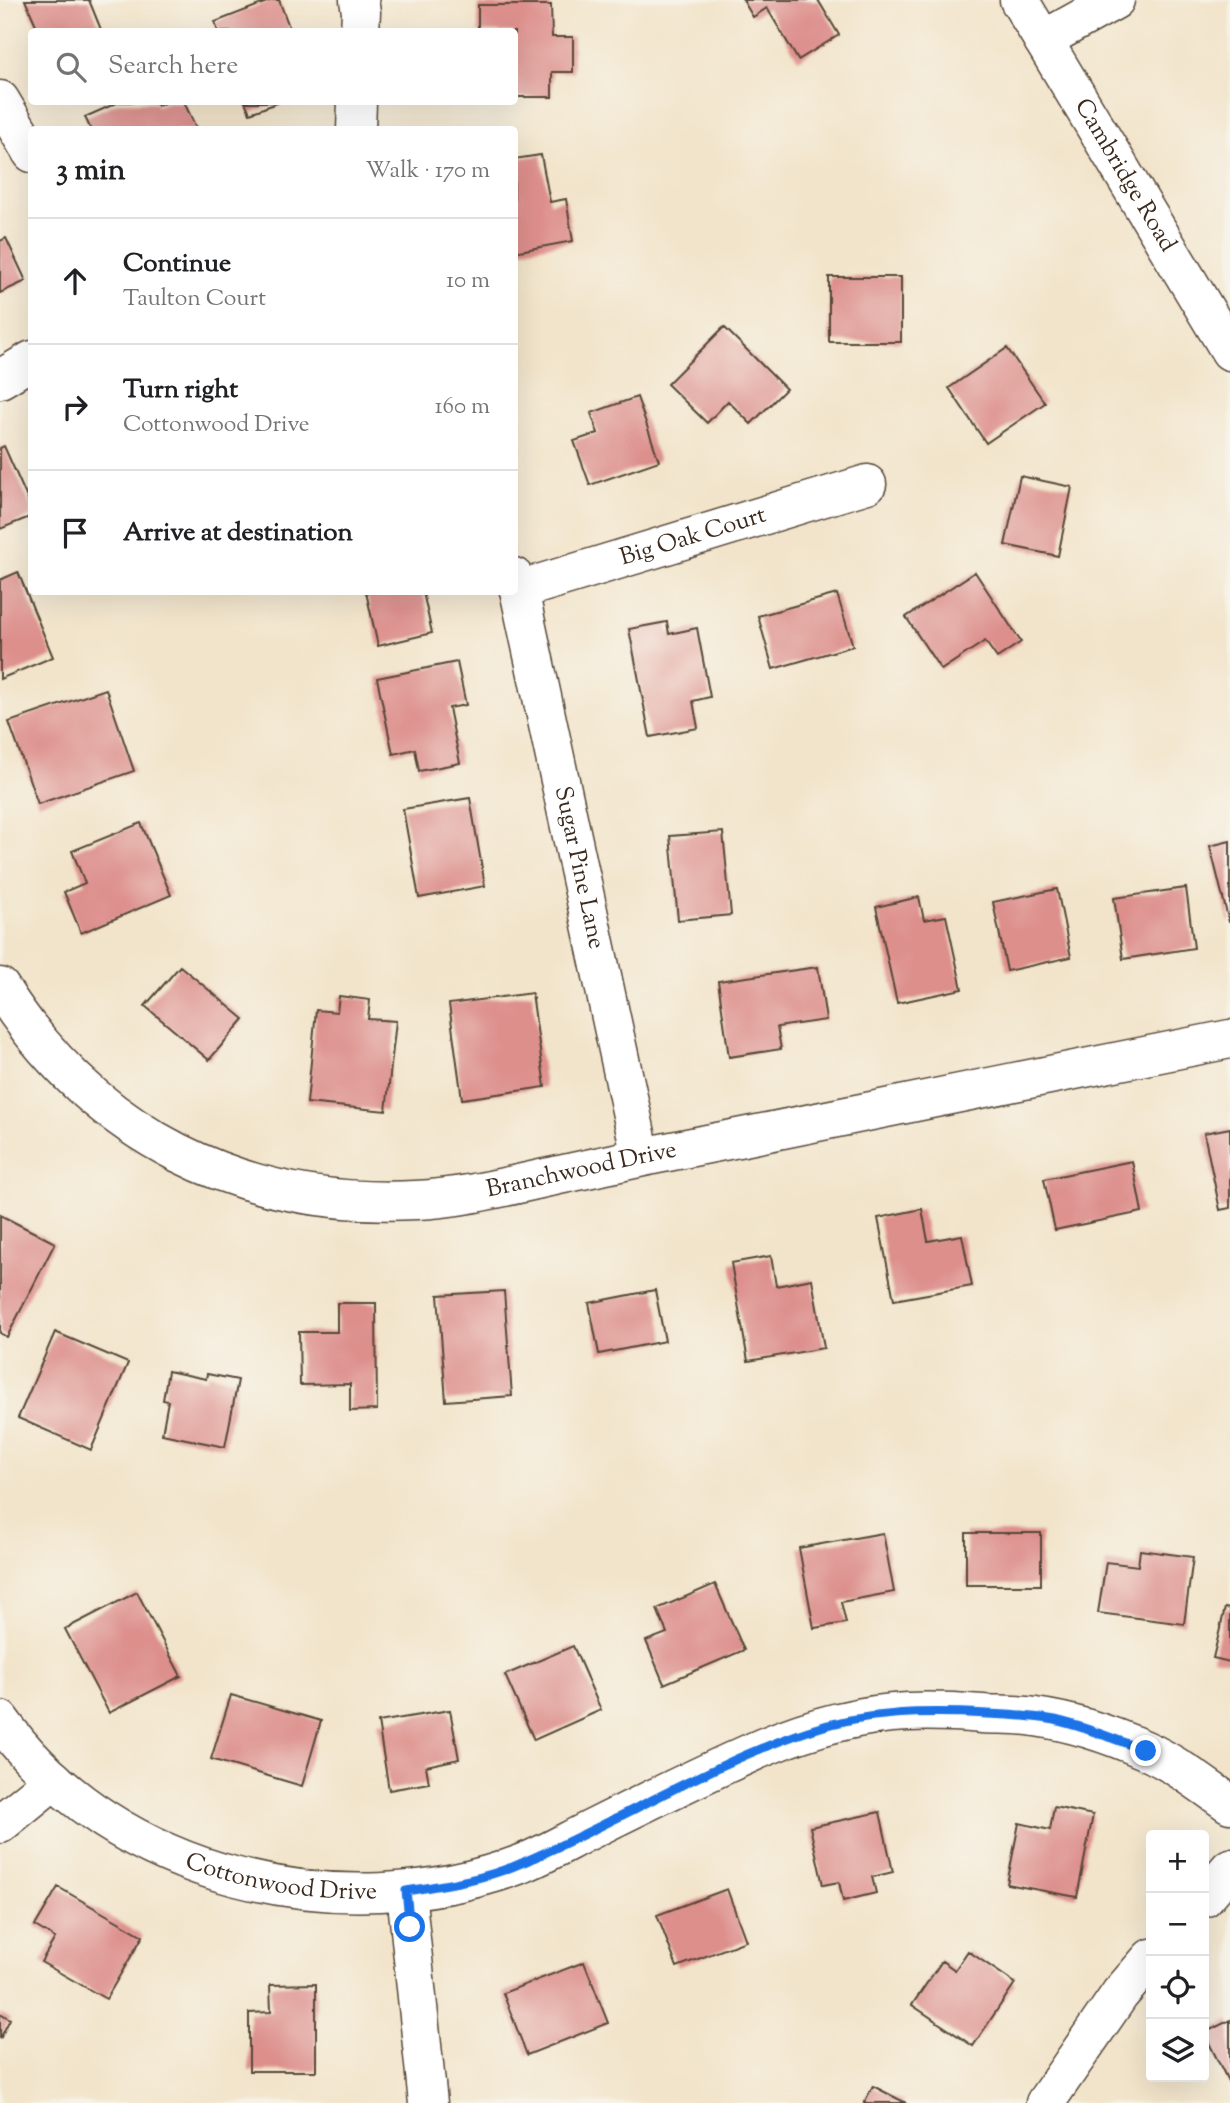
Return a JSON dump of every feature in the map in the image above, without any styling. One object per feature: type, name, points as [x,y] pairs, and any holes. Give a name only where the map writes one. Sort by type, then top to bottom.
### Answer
[{"type":"street","points":[[359,0],[360,28]]},
{"type":"street","name":"Cambridge Road","points":[[1019,0],[1230,351]]},
{"type":"street","points":[[1043,40],[1115,0]]},
{"type":"street","points":[[0,100],[28,146]]},
{"type":"street","points":[[356,126],[357,105]]},
{"type":"street","points":[[0,379],[28,362]]},
{"type":"street","name":"Big Oak Court","points":[[518,583],[867,484]]},
{"type":"street","name":"Sugar Pine Lane","points":[[518,588],[641,1157]]},
{"type":"street","name":"Branchwood Drive","points":[[0,987],[44,1049],[80,1085],[123,1121],[158,1143],[203,1165],[247,1180],[314,1194],[363,1200],[416,1200],[466,1195],[641,1157],[1230,1039]]},
{"type":"street","name":"Cottonwood Drive","points":[[0,1720],[10,1735],[54,1780],[98,1817],[141,1842],[189,1863],[246,1879],[298,1889],[356,1893],[406,1891],[464,1881],[523,1863],[767,1746],[811,1730],[869,1716],[906,1712],[1032,1716],[1058,1721],[1146,1751],[1183,1770],[1230,1804]]},
{"type":"street","points":[[0,1824],[54,1780]]},
{"type":"street","points":[[1208,1893],[1230,1868]]},
{"type":"street","points":[[406,1891],[428,2103]]},
{"type":"street","points":[[1045,2103],[1119,1994],[1146,1964]]},
{"type":"building","points":[[25,0],[89,0],[100,28],[37,28]]},
{"type":"building","points":[[272,0],[279,0],[290,28],[217,28],[215,22]]},
{"type":"building","points":[[743,0],[818,0],[839,35],[798,60],[767,8],[753,17]]},
{"type":"building","points":[[478,5],[551,5],[552,37],[573,37],[573,72],[552,72],[552,97],[518,97],[518,28],[478,28]]},
{"type":"building","points":[[112,105],[185,105],[195,126],[89,126],[85,117]]},
{"type":"building","points":[[246,105],[272,105],[250,113]]},
{"type":"building","points":[[541,155],[550,202],[566,199],[573,241],[518,251],[518,158]]},
{"type":"building","points":[[6,238],[26,281],[0,293],[0,241]]},
{"type":"building","points":[[829,277],[901,277],[901,342],[829,342]]},
{"type":"building","points":[[724,327],[786,389],[751,424],[728,401],[707,423],[667,384]]},
{"type":"building","points":[[1007,348],[1045,403],[986,443],[949,388]]},
{"type":"building","points":[[637,397],[659,461],[590,485],[574,441],[598,433],[591,413]]},
{"type":"building","points":[[4,446],[28,500],[28,518],[0,529],[0,448]]},
{"type":"building","points":[[1020,476],[1072,487],[1058,556],[1005,545]]},
{"type":"building","points":[[18,572],[53,657],[0,679],[0,580]]},
{"type":"building","points":[[975,572],[1021,642],[997,658],[985,641],[941,670],[906,617]]},
{"type":"building","points":[[837,594],[853,646],[773,669],[758,616]]},
{"type":"building","points":[[367,595],[424,595],[432,633],[378,646]]},
{"type":"building","points":[[667,622],[669,634],[697,628],[710,697],[693,701],[698,728],[650,737],[629,629]]},
{"type":"building","points":[[457,662],[466,705],[449,708],[460,763],[419,771],[415,749],[393,754],[377,678]]},
{"type":"building","points":[[106,689],[134,771],[38,804],[9,722]]},
{"type":"building","points":[[470,798],[485,886],[419,898],[403,809]]},
{"type":"building","points":[[141,823],[171,895],[81,933],[64,892],[85,883],[72,851]]},
{"type":"building","points":[[723,832],[731,915],[678,920],[670,836]]},
{"type":"building","points":[[1230,841],[1230,922],[1229,922],[1210,846]]},
{"type":"building","points":[[1186,888],[1194,948],[1123,959],[1114,898]]},
{"type":"building","points":[[1057,889],[1071,957],[1007,971],[993,902]]},
{"type":"building","points":[[919,897],[924,920],[946,916],[962,989],[897,1003],[876,907]]},
{"type":"building","points":[[180,966],[244,1019],[209,1060],[145,1006]]},
{"type":"building","points":[[818,967],[826,1020],[777,1027],[781,1049],[729,1057],[718,981]]},
{"type":"building","points":[[532,993],[545,1087],[462,1099],[449,1004]]},
{"type":"building","points":[[339,996],[370,1000],[368,1019],[396,1021],[386,1111],[307,1103],[316,1010],[337,1012]]},
{"type":"building","points":[[1230,1128],[1230,1208],[1220,1210],[1204,1133]]},
{"type":"building","points":[[1132,1161],[1142,1212],[1055,1230],[1044,1179]]},
{"type":"building","points":[[922,1209],[928,1241],[962,1235],[972,1286],[894,1300],[878,1218]]},
{"type":"building","points":[[0,1215],[55,1243],[7,1337],[0,1333]]},
{"type":"building","points":[[771,1256],[776,1286],[812,1279],[824,1348],[748,1361],[731,1263]]},
{"type":"building","points":[[655,1290],[665,1341],[599,1354],[589,1303]]},
{"type":"building","points":[[504,1291],[512,1396],[446,1401],[438,1295]]},
{"type":"building","points":[[337,1303],[376,1303],[377,1410],[350,1411],[350,1384],[300,1385],[299,1332],[337,1332]]},
{"type":"building","points":[[55,1332],[128,1363],[91,1450],[18,1418]]},
{"type":"building","points":[[168,1371],[206,1379],[207,1374],[238,1380],[225,1447],[162,1434],[168,1401],[163,1400]]},
{"type":"building","points":[[883,1533],[894,1592],[841,1602],[846,1623],[814,1628],[799,1548]]},
{"type":"building","points":[[966,1533],[1041,1533],[1041,1585],[966,1585]]},
{"type":"building","points":[[1140,1550],[1193,1557],[1184,1624],[1098,1613],[1106,1562],[1138,1566]]},
{"type":"building","points":[[715,1584],[744,1650],[664,1684],[646,1641],[667,1633],[657,1609]]},
{"type":"building","points":[[137,1592],[181,1676],[109,1713],[65,1629]]},
{"type":"building","points":[[1225,1608],[1230,1609],[1230,1662],[1213,1658]]},
{"type":"building","points":[[573,1646],[601,1710],[534,1740],[505,1675]]},
{"type":"building","points":[[231,1695],[321,1721],[302,1786],[211,1759]]},
{"type":"building","points":[[450,1710],[459,1759],[426,1766],[429,1783],[389,1790],[378,1722]]},
{"type":"building","points":[[1054,1807],[1093,1815],[1077,1897],[1007,1884],[1019,1823],[1050,1830]]},
{"type":"building","points":[[880,1812],[893,1872],[872,1877],[876,1893],[843,1901],[839,1882],[823,1885],[810,1827]]},
{"type":"building","points":[[58,1887],[143,1936],[106,1999],[41,1962],[55,1938],[35,1926]]},
{"type":"building","points":[[727,1889],[746,1941],[677,1967],[657,1915]]},
{"type":"building","points":[[968,1951],[1015,1983],[973,2046],[912,2005],[942,1961],[955,1970]]},
{"type":"building","points":[[584,1962],[608,2023],[527,2055],[503,1993]]},
{"type":"building","points":[[316,1984],[316,2071],[249,2071],[249,2013],[271,2012],[270,1985]]},
{"type":"building","points":[[0,2013],[10,2019],[0,2039]]},
{"type":"building","points":[[1230,2020],[1230,2085],[1209,2043],[1209,2030]]},
{"type":"building","points":[[873,2086],[906,2103],[864,2103]]},
{"type":"route","points":[[410,1927],[406,1891],[464,1881],[523,1863],[767,1746],[811,1730],[869,1716],[906,1712],[1032,1716],[1099,1733],[1146,1751]]}]
